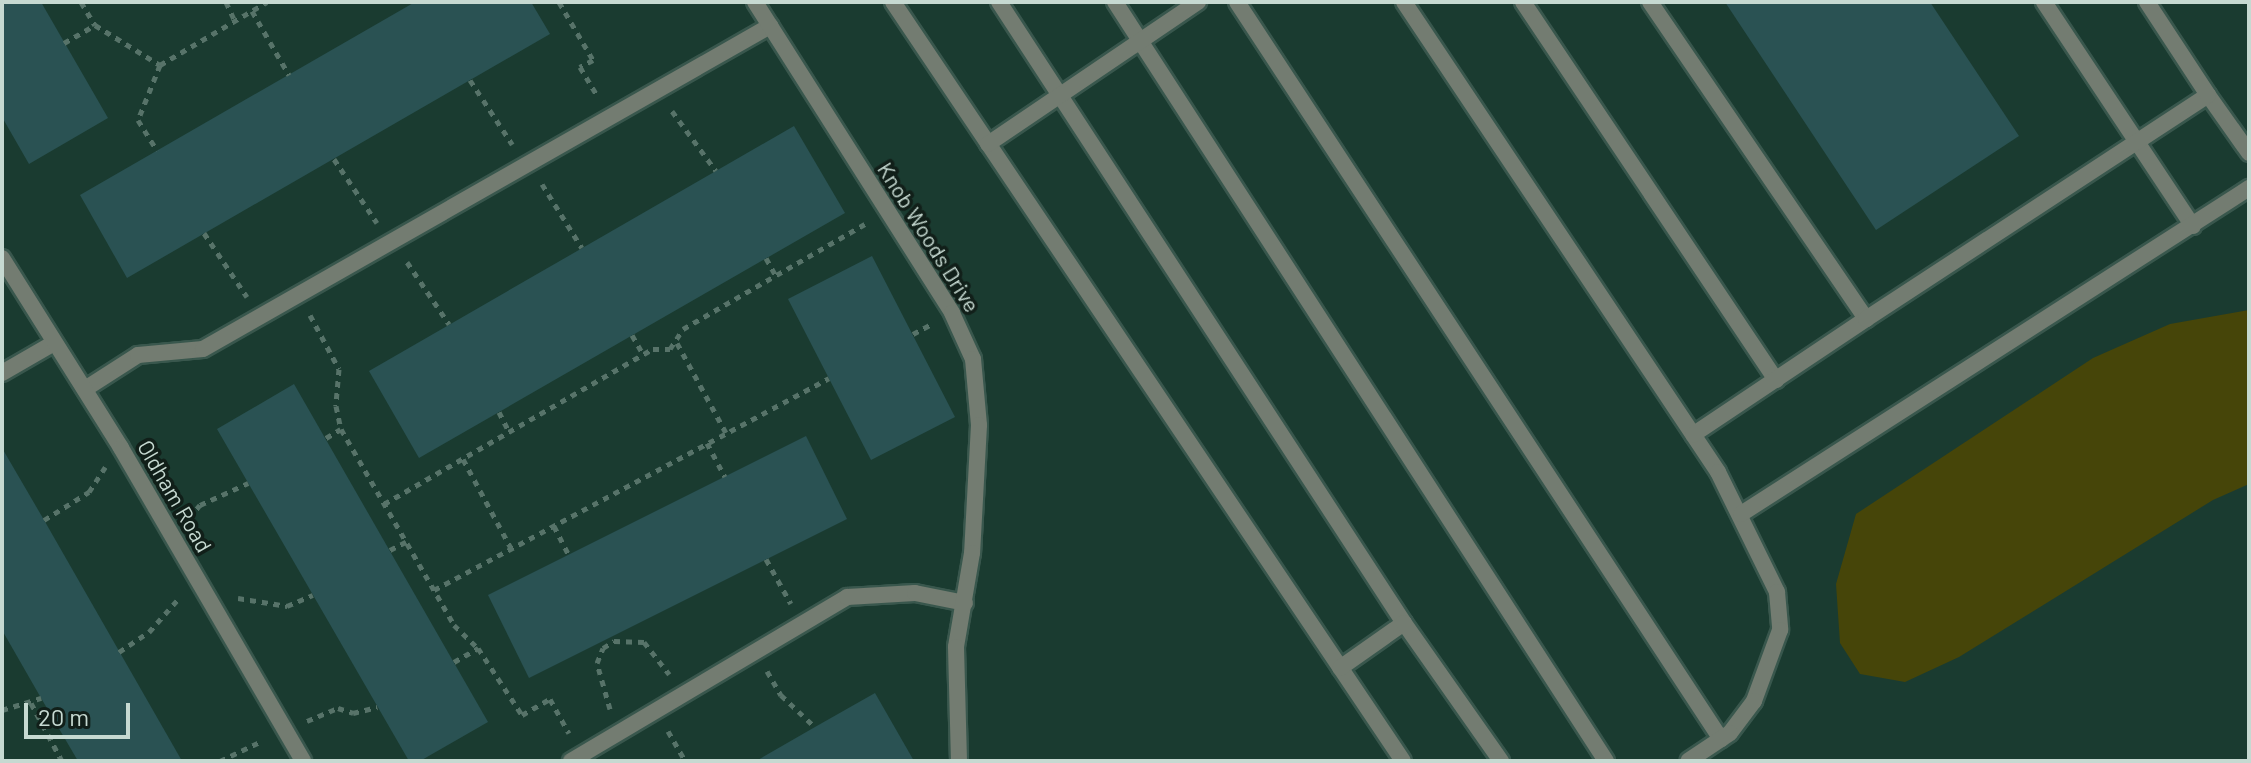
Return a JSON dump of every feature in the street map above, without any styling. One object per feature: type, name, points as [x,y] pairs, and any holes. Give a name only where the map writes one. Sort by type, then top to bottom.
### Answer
[{"type":"street","name":"Knob Woods Drive","points":[[755,2],[952,313],[977,379],[976,511],[965,603],[956,647],[959,761]]},
{"type":"street","points":[[893,2],[1403,761]]},
{"type":"street","points":[[999,2],[1404,623],[1501,761]]},
{"type":"street","points":[[1115,2],[1606,761]]},
{"type":"street","points":[[988,144],[1198,2]]},
{"type":"street","points":[[1237,2],[1721,739]]},
{"type":"street","points":[[1404,2],[1693,435],[1741,514],[1777,592],[1780,630],[1754,701],[1721,739],[1688,761]]},
{"type":"street","points":[[1523,2],[1776,380]]},
{"type":"street","points":[[1650,2],[1866,319]]},
{"type":"street","points":[[2044,2],[2193,226]]},
{"type":"street","points":[[2147,2],[2249,153]]},
{"type":"street","points":[[85,389],[138,355],[203,349],[612,120],[770,26]]},
{"type":"street","points":[[1693,435],[2208,95]]},
{"type":"street","points":[[1741,514],[2249,188]]},
{"type":"street","name":"Oldham Road","points":[[2,258],[121,448],[303,761]]},
{"type":"street","points":[[2,373],[54,343]]},
{"type":"street","points":[[576,758],[847,597],[881,592],[965,603]]},
{"type":"street","points":[[1340,668],[1404,623]]},
{"type":"path","points":[[81,2],[95,25],[160,65]]},
{"type":"path","points":[[226,2],[235,21]]},
{"type":"path","points":[[157,151],[138,120],[160,65],[267,2]]},
{"type":"path","points":[[559,2],[593,60],[580,67],[612,120]]},
{"type":"path","points":[[252,11],[289,75]]},
{"type":"path","points":[[64,43],[95,25]]},
{"type":"path","points":[[660,91],[716,171]]},
{"type":"path","points":[[384,504],[643,354],[677,343],[683,329],[887,211]]},
{"type":"path","points":[[204,233],[262,317]]},
{"type":"path","points":[[766,258],[776,276]]},
{"type":"path","points":[[299,296],[339,369],[336,406],[341,429],[454,625],[478,648],[522,715],[550,699],[576,758]]},
{"type":"path","points":[[632,335],[643,354]]},
{"type":"path","points":[[677,343],[726,433]]},
{"type":"path","points":[[434,590],[829,378]]},
{"type":"path","points":[[499,412],[509,432]]},
{"type":"path","points":[[326,438],[341,429]]},
{"type":"path","points":[[707,443],[725,477]]},
{"type":"path","points":[[44,520],[89,492],[121,448]]},
{"type":"path","points":[[463,459],[511,548]]},
{"type":"path","points":[[173,536],[200,505],[248,483]]},
{"type":"path","points":[[554,526],[569,555]]},
{"type":"path","points":[[390,550],[406,542]]},
{"type":"path","points":[[766,559],[802,623]]},
{"type":"path","points":[[119,652],[149,632],[159,615],[200,582]]},
{"type":"path","points":[[215,608],[244,597],[287,606],[313,595]]},
{"type":"path","points":[[621,731],[598,681],[597,663],[603,648],[613,639],[644,642],[681,695]]},
{"type":"path","points":[[454,662],[478,648]]},
{"type":"path","points":[[755,652],[781,695],[815,727]]},
{"type":"path","points":[[2,710],[41,698]]},
{"type":"path","points":[[31,703],[62,761]]},
{"type":"path","points":[[657,710],[685,761]]},
{"type":"shaded area","points":[[2249,310],[2249,484],[2213,500],[1959,657],[1905,682],[1860,674],[1840,643],[1836,584],[1856,514],[2093,358],[2170,324]]},
{"type":"building","points":[[2,2],[41,2],[108,118],[29,164],[2,117]]},
{"type":"building","points":[[415,2],[531,2],[550,34],[127,278],[80,195]]},
{"type":"building","points":[[1725,2],[1930,2],[2019,136],[1876,230]]},
{"type":"building","points":[[794,126],[845,213],[419,458],[369,371]]},
{"type":"building","points":[[872,256],[955,417],[871,460],[788,299]]},
{"type":"building","points":[[294,384],[488,722],[420,761],[409,761],[217,429]]},
{"type":"building","points":[[806,436],[847,519],[529,678],[488,595]]},
{"type":"building","points":[[2,448],[182,761],[78,761],[41,698],[2,630]]},
{"type":"building","points":[[875,693],[914,761],[756,761],[815,727]]}]
